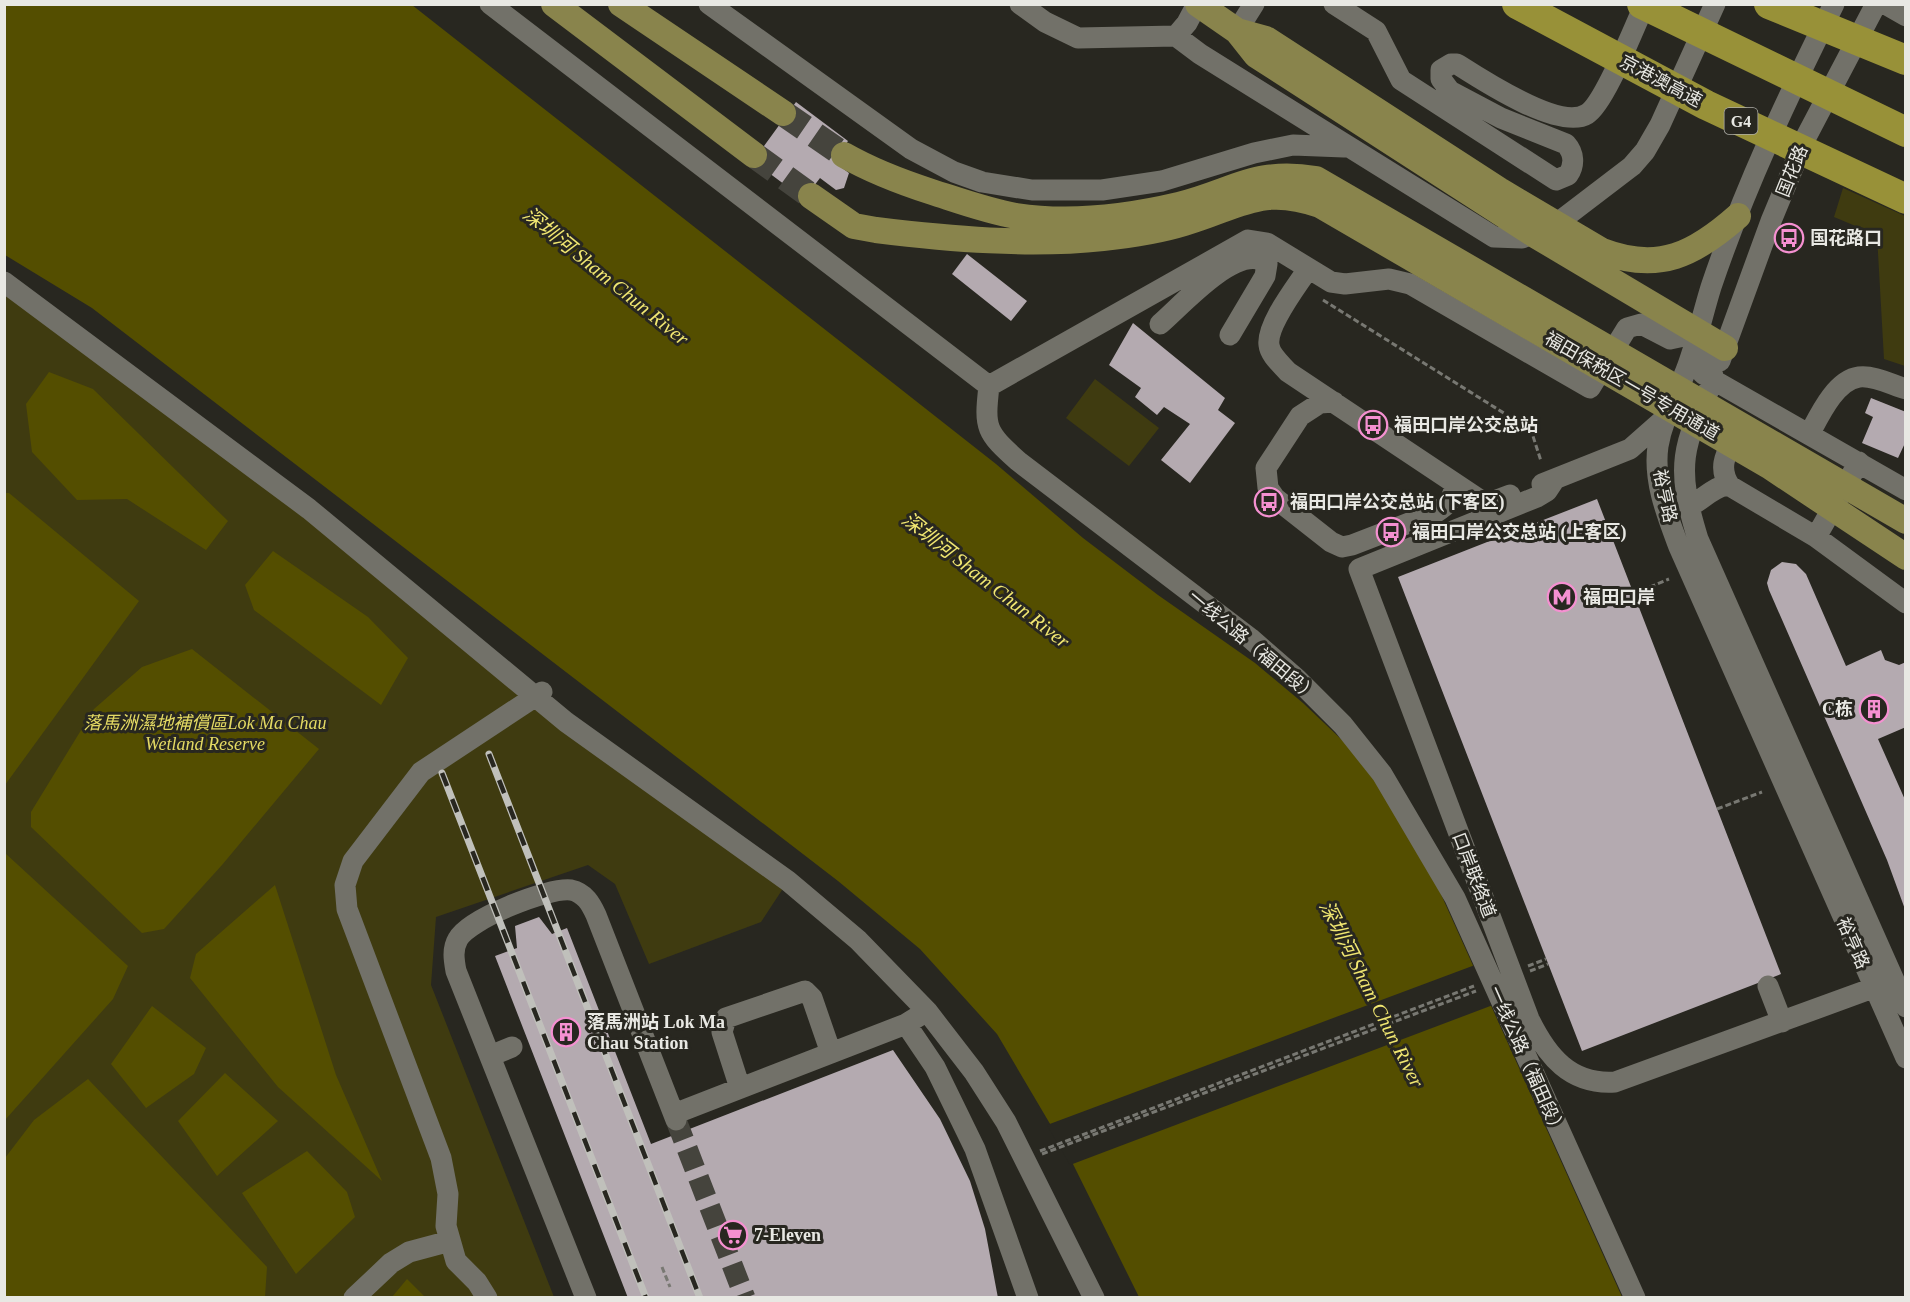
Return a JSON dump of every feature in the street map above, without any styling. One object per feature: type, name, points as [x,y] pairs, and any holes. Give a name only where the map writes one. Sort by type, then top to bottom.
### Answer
[{"type":"highway","name":"京港澳高速","points":[[1517,4],[1706,105],[1905,199]]},
{"type":"highway","points":[[1644,4],[1905,132]]},
{"type":"highway","points":[[1769,4],[1905,60]]},
{"type":"main road","points":[[554,4],[754,155]]},
{"type":"main road","points":[[621,4],[783,112]]},
{"type":"main road","points":[[1198,4],[1238,31],[1266,39],[1698,333],[1725,348]]},
{"type":"main road","points":[[844,155],[883,175],[972,206],[1032,217],[1075,218],[1150,212],[1211,195],[1257,178],[1276,175],[1316,179],[1358,215]]},
{"type":"main road","points":[[811,196],[854,226],[904,234],[1012,241],[1068,241],[1133,234],[1175,226],[1246,201],[1280,195],[1295,196],[1358,215]]},
{"type":"main road","name":"福田保税区一号专用通道","points":[[1358,215],[1905,521]]},
{"type":"main road","name":"福田保税区一号专用通道","points":[[1358,215],[1769,466],[1905,557]]},
{"type":"main road","points":[[1546,230],[1618,258],[1647,262],[1674,258],[1694,249],[1737,216]]},
{"type":"street","points":[[490,4],[997,382],[1248,240],[1267,243],[1330,282],[1345,284],[1389,279],[1410,284],[1590,388],[1627,328],[1641,324],[1670,339],[1698,333],[1714,379]]},
{"type":"street","points":[[709,4],[911,149],[954,172],[982,182],[1032,190],[1102,190],[1162,181],[1254,153],[1293,145],[1347,147]]},
{"type":"street","points":[[1020,4],[1045,22],[1078,38],[1176,36],[1347,147],[1494,237],[1509,239],[1546,230],[1613,182],[1645,151],[1715,4]]},
{"type":"street","points":[[1176,36],[1198,4]]},
{"type":"street","points":[[1238,31],[1254,4]]},
{"type":"street","points":[[1334,4],[1376,31],[1401,80],[1556,180],[1568,175],[1573,166],[1570,148],[1566,144],[1501,118],[1450,90],[1441,79],[1441,70],[1451,64],[1457,64],[1510,97],[1568,119],[1580,117],[1586,115],[1599,100],[1644,4]]},
{"type":"street","name":"国花路","points":[[1698,333],[1737,216],[1773,130],[1834,4]]},
{"type":"street","name":"国花路","points":[[1714,379],[1805,139],[1875,4]]},
{"type":"street","points":[[1885,4],[1905,16]]},
{"type":"street","points":[[1160,324],[1221,270],[1237,262],[1258,259],[1267,264],[1265,276],[1230,335]]},
{"type":"street","points":[[1308,269],[1271,328],[1269,345],[1275,359],[1288,372],[1486,504],[1630,449],[1664,419]]},
{"type":"street","points":[[4,282],[309,509],[538,694],[566,722],[788,881],[858,940],[927,1011],[974,1072],[1006,1122],[1094,1298]]},
{"type":"street","name":"裕亨路","points":[[1698,333],[1688,365],[1664,419],[1658,447],[1660,488],[1670,524],[1905,1058]]},
{"type":"street","points":[[1688,365],[1810,433],[1905,490]]},
{"type":"street","points":[[1810,433],[1831,398],[1842,386],[1858,377],[1870,378],[1905,389]]},
{"type":"street","name":"裕亨路","points":[[1714,379],[1689,433],[1683,470],[1688,507],[1708,568],[1898,970],[1905,1007]]},
{"type":"street","name":"一线公路（福田段）","points":[[997,382],[987,425],[995,440],[1018,461],[1250,638],[1343,725],[1382,774],[1455,898],[1635,1298]]},
{"type":"street","points":[[1730,486],[1723,473],[1722,463],[1751,400]]},
{"type":"street","points":[[1334,402],[1320,403],[1300,416],[1266,468],[1268,488],[1275,498],[1332,542],[1342,547],[1352,545],[1435,513],[1447,506],[1453,497],[1455,484]]},
{"type":"street","points":[[1816,537],[1859,462]]},
{"type":"street","name":"口岸联络道","points":[[1555,479],[1547,491],[1537,497],[1359,570],[1529,1019],[1549,1055],[1568,1072],[1592,1082],[1628,1080],[1873,988]]},
{"type":"street","points":[[1688,507],[1702,501],[1720,486],[1730,486],[1816,537],[1905,603]]},
{"type":"street","points":[[488,1298],[477,1281],[456,1261],[446,1226],[448,1194],[441,1158],[347,909],[345,885],[353,861],[421,772],[538,694]]},
{"type":"street","points":[[586,1298],[456,971],[454,959],[456,940],[472,924],[551,892],[570,890],[586,898],[596,915],[675,1117],[740,1088],[906,1024],[927,1011]]},
{"type":"street","points":[[1768,986],[1782,1022]]},
{"type":"street","points":[[740,1088],[722,1032],[726,1018],[805,991],[812,998],[831,1053]]},
{"type":"street","points":[[906,1024],[935,1067],[975,1149],[1028,1298]]},
{"type":"street","points":[[490,1056],[512,1047]]},
{"type":"street","points":[[354,1298],[391,1263],[409,1252],[450,1241]]},
{"type":"path","points":[[1323,299],[1530,429],[1541,460]]},
{"type":"path","points":[[1633,594],[1670,579]]},
{"type":"path","points":[[1717,809],[1762,792]]},
{"type":"path","points":[[1524,968],[1546,959]]},
{"type":"path","points":[[1526,972],[1548,964]]},
{"type":"path","points":[[1480,984],[1036,1154],[1482,989]]},
{"type":"path","points":[[662,1267],[670,1287]]},
{"type":"green space","points":[[1843,188],[1905,216],[1905,366],[1884,359],[1877,235],[1834,217]]},
{"type":"green space","name":"落馬洲濕地補償區Lok Ma Chau Wetland Reserve","points":[[4,283],[784,887],[761,922],[649,964],[615,884],[588,865],[436,917],[431,985],[554,1297],[5,1297]]},
{"type":"green space","points":[[1095,379],[1159,428],[1129,466],[1066,418]]},
{"type":"water","name":"深圳河 Sham Chun River","points":[[4,5],[412,5],[996,464],[1083,538],[1158,595],[1255,663],[1303,703],[1364,761],[1426,861],[1622,1297],[1139,1297],[1069,1156],[997,1034],[920,949],[838,881],[92,308],[5,255]]},
{"type":"water","points":[[49,372],[93,389],[228,521],[206,550],[127,499],[77,500],[32,452],[26,404]]},
{"type":"water","points":[[5,493],[9,493],[139,601],[5,785]]},
{"type":"water","points":[[273,551],[368,617],[408,658],[381,705],[254,610],[245,585]]},
{"type":"water","points":[[192,649],[319,749],[222,865],[164,929],[142,933],[31,827],[31,812],[94,709],[142,667]]},
{"type":"water","points":[[5,853],[128,966],[113,999],[5,1120]]},
{"type":"water","points":[[275,885],[336,1075],[382,1181],[278,1087],[190,978],[196,954]]},
{"type":"water","points":[[152,1006],[206,1048],[194,1074],[146,1108],[111,1064]]},
{"type":"water","points":[[225,1073],[278,1121],[217,1176],[178,1121]]},
{"type":"water","points":[[88,1079],[267,1267],[265,1297],[5,1297],[5,1158],[34,1120]]},
{"type":"water","points":[[307,1151],[347,1192],[355,1217],[296,1274],[242,1193]]},
{"type":"water","points":[[407,1279],[425,1297],[392,1297]]},
{"type":"pier","points":[[1475,965],[1493,1005],[1070,1165],[1047,1125]]},
{"type":"building","points":[[796,102],[848,141],[834,162],[849,173],[844,188],[836,190],[820,178],[804,199],[753,161]]},
{"type":"building","points":[[967,254],[1027,301],[1011,321],[952,274]]},
{"type":"building","points":[[1133,323],[1225,398],[1218,410],[1235,423],[1190,483],[1161,460],[1190,424],[1164,407],[1157,415],[1135,397],[1141,388],[1109,365]]},
{"type":"building","points":[[1871,398],[1906,412],[1906,441],[1898,458],[1862,443],[1873,417],[1865,413]]},
{"type":"building","name":"福田口岸","points":[[1597,499],[1781,974],[1582,1051],[1398,577]]},
{"type":"building","points":[[1782,562],[1796,564],[1806,574],[1846,666],[1881,650],[1885,660],[1899,665],[1906,662],[1906,727],[1878,739],[1906,802],[1906,912],[1887,860],[1769,590],[1767,583],[1771,570]]},
{"type":"building","points":[[539,917],[552,934],[567,928],[651,1144],[893,1050],[940,1119],[970,1181],[985,1229],[998,1298],[628,1298],[495,956],[517,948],[515,926]]},
{"type":"tunnel","points":[[783,113],[844,155]]},
{"type":"tunnel","points":[[754,155],[811,196]]},
{"type":"tunnel","points":[[676,1120],[745,1298]]},
{"type":"railway","points":[[489,754],[700,1298]]},
{"type":"railway","points":[[442,773],[646,1298]]},
{"type":"place","name":"国花路口","points":[[1789,238]]},
{"type":"place","name":"福田口岸公交总站","points":[[1373,425]]},
{"type":"place","name":"福田口岸公交总站 (下客区)","points":[[1269,502]]},
{"type":"place","name":"福田口岸公交总站 (上客区)","points":[[1391,532]]},
{"type":"place","name":"福田口岸","points":[[1562,597]]},
{"type":"place","name":"C栋","points":[[1874,709]]},
{"type":"place","name":"落馬洲站 Lok Ma Chau Station","points":[[566,1032]]},
{"type":"place","name":"7-Eleven","points":[[733,1235]]}]
